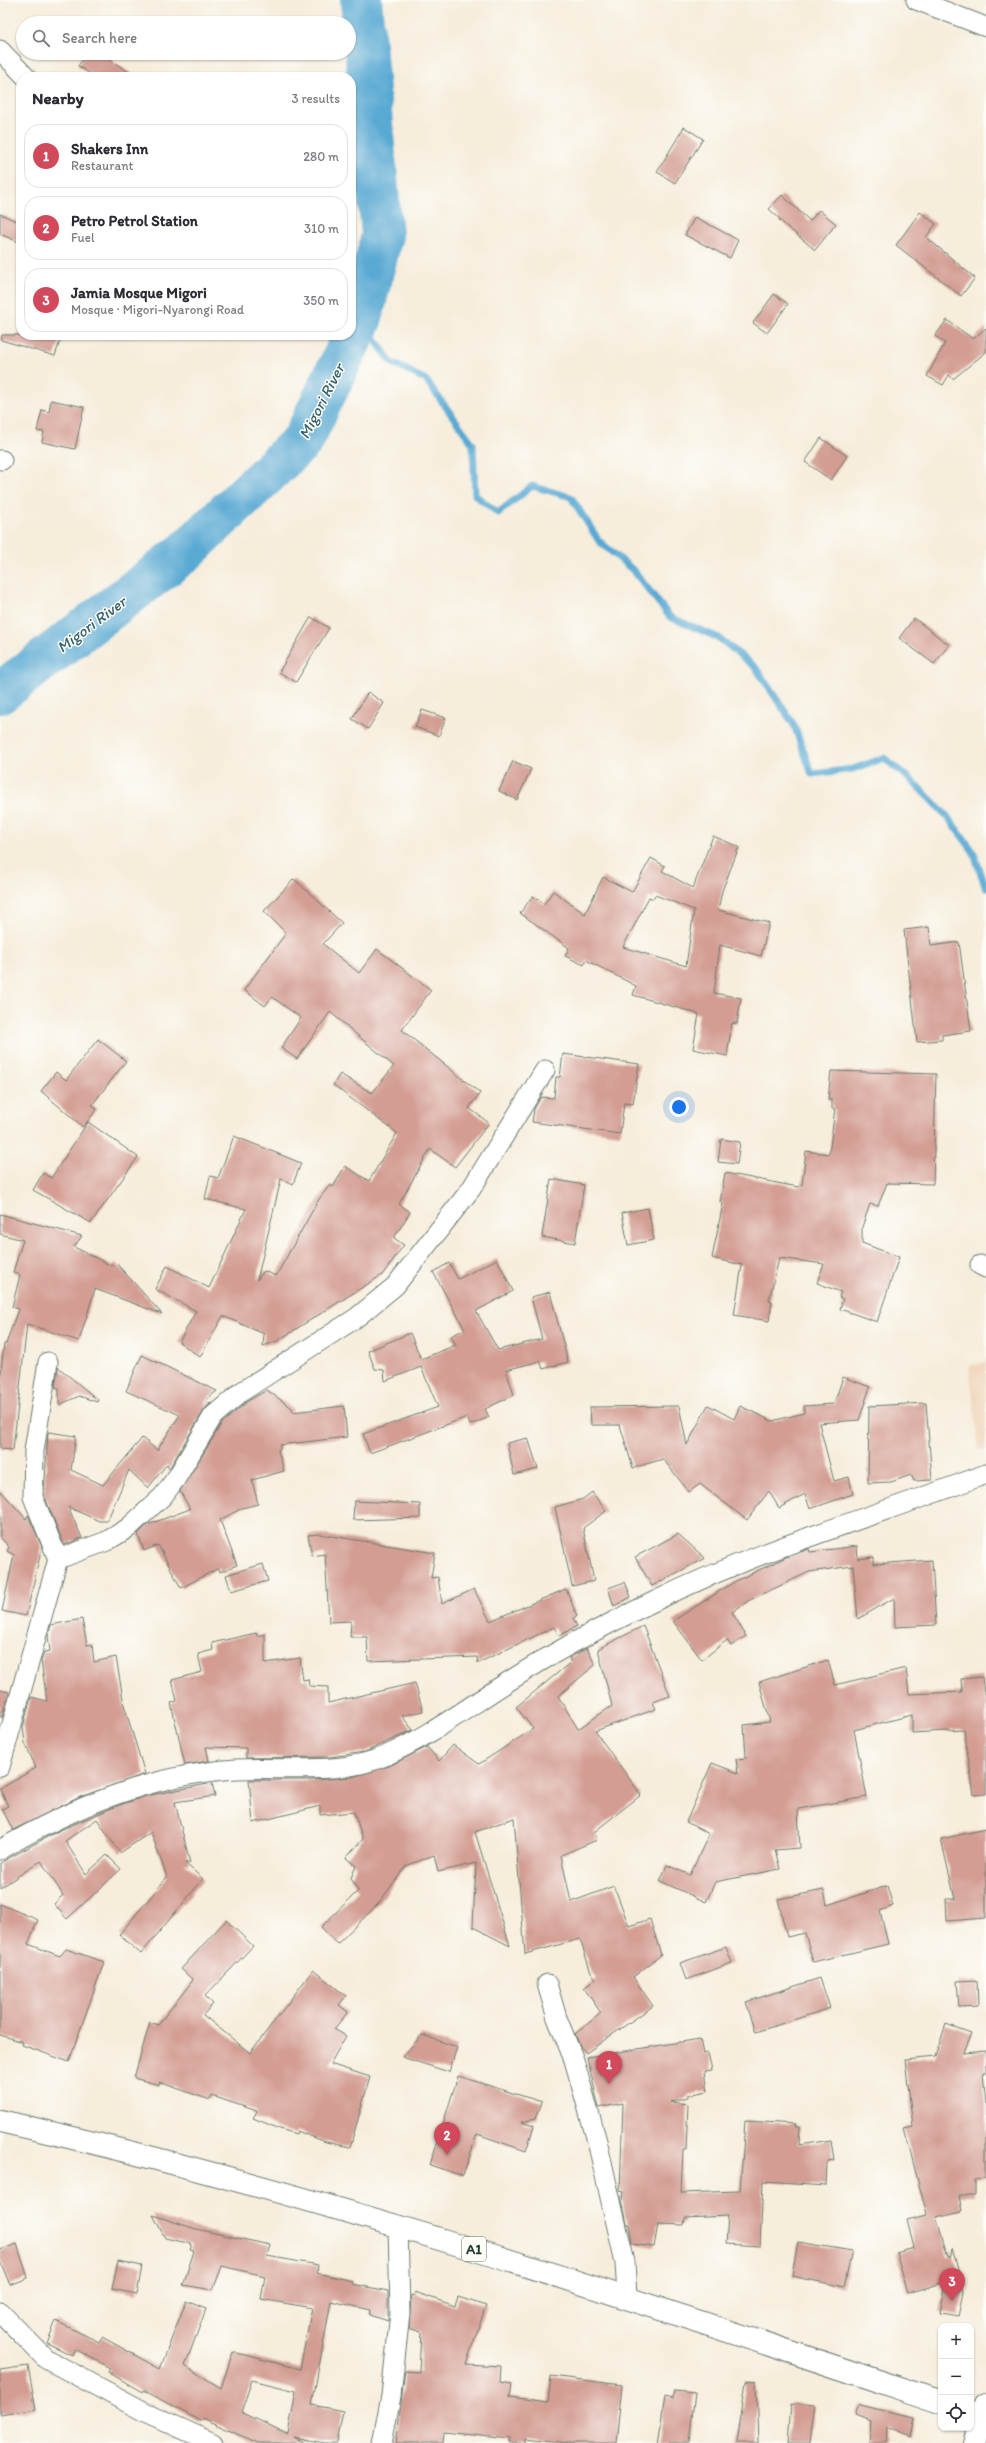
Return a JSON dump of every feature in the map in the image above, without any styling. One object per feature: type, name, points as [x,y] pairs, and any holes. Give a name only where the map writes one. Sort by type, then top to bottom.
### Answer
[{"type":"main road","name":"A1","points":[[0,2121],[93,2142],[248,2182],[398,2225],[627,2296],[938,2401]]},
{"type":"main road","points":[[975,2443],[981,2412]]},
{"type":"street","points":[[916,0],[986,27]]},
{"type":"street","points":[[0,50],[21,72]]},
{"type":"street","points":[[58,1559],[107,1541],[128,1528],[163,1496],[177,1477],[213,1416],[241,1392],[356,1318],[395,1286],[471,1190],[545,1070]]},
{"type":"street","points":[[0,1767],[58,1559],[33,1497],[34,1451],[48,1362]]},
{"type":"street","points":[[0,1850],[54,1820],[90,1804],[160,1781],[238,1769],[322,1768],[384,1757],[454,1717],[546,1658],[655,1600],[775,1549],[986,1474]]},
{"type":"street","points":[[547,1984],[557,2018],[574,2060],[597,2141],[625,2262],[627,2296]]},
{"type":"street","points":[[382,2443],[391,2396],[400,2313],[398,2225]]},
{"type":"street","points":[[0,2312],[46,2359],[145,2412],[213,2443]]},
{"type":"shaded area","points":[[986,1362],[986,1449],[979,1450],[969,1366]]},
{"type":"building","points":[[82,60],[110,60],[129,72],[87,72],[78,66]]},
{"type":"building","points":[[684,127],[703,139],[675,183],[657,172]]},
{"type":"building","points":[[782,195],[810,221],[819,210],[836,224],[815,250],[779,220],[780,219],[769,209]]},
{"type":"building","points":[[920,212],[936,224],[926,237],[975,278],[961,296],[896,245]]},
{"type":"building","points":[[0,214],[16,221],[16,241],[0,234]]},
{"type":"building","points":[[695,217],[738,240],[730,258],[685,235]]},
{"type":"building","points":[[774,294],[788,304],[767,333],[753,323]]},
{"type":"building","points":[[947,320],[973,339],[986,328],[986,352],[953,379],[949,375],[943,385],[927,376],[945,343],[935,336]]},
{"type":"building","points":[[2,335],[16,335],[16,340],[60,340],[55,356],[1,340]]},
{"type":"building","points":[[51,400],[84,407],[75,449],[42,442],[44,432],[37,431],[42,410],[49,412]]},
{"type":"building","points":[[821,438],[847,456],[831,480],[805,462]]},
{"type":"building","points":[[311,617],[329,628],[296,682],[279,672]]},
{"type":"building","points":[[914,618],[949,645],[934,664],[899,638]]},
{"type":"building","points":[[368,692],[384,703],[368,729],[352,719]]},
{"type":"building","points":[[422,710],[446,718],[439,736],[415,727]]},
{"type":"building","points":[[513,761],[531,769],[517,800],[499,791]]},
{"type":"building","points":[[713,836],[739,847],[722,891],[718,910],[769,923],[761,956],[720,945],[714,993],[741,998],[737,1024],[732,1023],[727,1056],[693,1049],[699,1014],[633,995],[636,986],[586,960],[584,965],[565,956],[569,948],[520,913],[533,896],[544,904],[553,891],[585,914],[603,877],[632,892],[651,858],[665,866],[662,871],[693,888]],"holes":[[[655,895],[694,910],[686,966],[623,947],[649,897],[653,899]]]},
{"type":"building","points":[[294,879],[342,923],[323,944],[359,973],[377,949],[431,990],[402,1030],[480,1093],[469,1108],[489,1123],[455,1167],[430,1149],[399,1204],[410,1212],[394,1238],[404,1245],[382,1275],[277,1341],[263,1346],[264,1334],[223,1316],[200,1357],[179,1342],[196,1311],[155,1289],[167,1266],[209,1288],[246,1209],[205,1199],[210,1176],[218,1178],[234,1136],[301,1163],[293,1184],[281,1179],[257,1280],[264,1271],[276,1276],[319,1199],[330,1185],[333,1187],[345,1166],[369,1181],[397,1133],[333,1085],[340,1074],[372,1093],[394,1066],[330,1012],[297,1059],[281,1048],[301,1018],[272,997],[265,1006],[244,990],[286,933],[264,911]]},
{"type":"building","points":[[929,927],[931,946],[959,942],[971,1031],[942,1035],[942,1040],[917,1042],[904,930]]},
{"type":"building","points":[[98,1039],[126,1061],[92,1105],[97,1109],[83,1127],[41,1091],[56,1072],[66,1080]]},
{"type":"building","points":[[563,1054],[639,1064],[633,1104],[624,1103],[620,1134],[532,1122],[534,1109],[541,1097],[554,1098],[556,1077],[560,1077]]},
{"type":"building","points":[[831,1071],[936,1074],[933,1184],[887,1183],[878,1206],[870,1204],[862,1227],[862,1243],[899,1257],[877,1322],[840,1309],[843,1299],[839,1297],[841,1292],[817,1283],[824,1264],[779,1258],[769,1301],[772,1302],[769,1321],[734,1315],[742,1265],[712,1258],[723,1203],[720,1202],[725,1173],[798,1187],[802,1185],[806,1151],[829,1154],[835,1109],[832,1109],[832,1100],[828,1100]]},
{"type":"building","points":[[88,1122],[138,1157],[91,1223],[33,1190],[43,1173],[51,1178]]},
{"type":"building","points":[[721,1139],[740,1142],[737,1164],[718,1162]]},
{"type":"building","points":[[551,1179],[584,1185],[575,1243],[542,1237]]},
{"type":"building","points":[[648,1208],[654,1240],[628,1245],[622,1213]]},
{"type":"building","points":[[0,1214],[82,1236],[74,1247],[112,1266],[116,1263],[162,1314],[95,1289],[79,1341],[27,1324],[13,1450],[0,1449],[0,1381],[4,1344],[6,1344],[18,1309],[12,1307],[20,1275],[13,1272],[23,1240],[0,1234]]},
{"type":"building","points":[[497,1259],[513,1291],[476,1311],[498,1350],[542,1339],[531,1297],[550,1292],[568,1362],[543,1369],[540,1361],[506,1370],[514,1395],[485,1409],[489,1417],[470,1425],[467,1417],[370,1453],[363,1434],[438,1407],[421,1367],[385,1381],[384,1370],[375,1369],[368,1351],[410,1333],[421,1359],[456,1345],[451,1336],[465,1329],[433,1272],[449,1263],[458,1279]]},
{"type":"building","points":[[142,1355],[217,1391],[208,1398],[205,1404],[212,1402],[204,1410],[169,1469],[167,1464],[148,1488],[129,1470],[107,1521],[99,1521],[68,1507],[82,1538],[64,1545],[44,1495],[48,1432],[76,1436],[71,1470],[103,1485],[142,1438],[157,1450],[180,1415],[126,1391]]},
{"type":"building","points":[[58,1367],[98,1400],[97,1402],[79,1396],[59,1405],[59,1388],[55,1387]]},
{"type":"building","points":[[843,1377],[870,1387],[859,1420],[819,1423],[834,1481],[849,1477],[853,1494],[810,1509],[805,1494],[779,1508],[769,1491],[747,1520],[700,1484],[689,1492],[663,1459],[633,1468],[620,1425],[591,1425],[590,1407],[679,1406],[687,1445],[708,1405],[734,1419],[740,1406],[772,1421],[804,1413],[804,1406],[834,1404]]},
{"type":"building","points":[[267,1390],[292,1408],[293,1412],[344,1406],[347,1437],[280,1445],[280,1449],[278,1450],[284,1471],[252,1480],[258,1504],[242,1508],[220,1520],[237,1565],[220,1572],[219,1568],[181,1588],[158,1545],[144,1551],[138,1534],[147,1525],[190,1509],[180,1491],[222,1423],[248,1401]]},
{"type":"building","points":[[926,1403],[932,1480],[914,1481],[911,1475],[891,1482],[868,1483],[869,1406]]},
{"type":"building","points":[[528,1438],[538,1469],[514,1475],[507,1443]]},
{"type":"building","points":[[0,1490],[26,1519],[28,1515],[42,1547],[26,1616],[2,1611],[14,1555],[7,1551],[9,1547],[0,1537]]},
{"type":"building","points":[[592,1492],[606,1511],[583,1528],[594,1581],[572,1586],[555,1507],[583,1499]]},
{"type":"building","points":[[354,1501],[420,1504],[420,1518],[353,1520]]},
{"type":"building","points":[[320,1534],[435,1553],[431,1578],[438,1577],[442,1604],[474,1589],[490,1621],[566,1589],[577,1616],[573,1618],[577,1626],[559,1636],[554,1627],[478,1663],[477,1657],[368,1661],[367,1637],[350,1637],[351,1621],[329,1622],[325,1554],[312,1556],[308,1535]]},
{"type":"building","points":[[678,1534],[705,1558],[652,1586],[635,1557]]},
{"type":"building","points":[[857,1546],[858,1559],[874,1557],[874,1564],[932,1560],[936,1625],[895,1627],[894,1598],[858,1619],[853,1566],[809,1572],[748,1601],[732,1612],[746,1636],[731,1646],[727,1640],[702,1660],[673,1621],[734,1582],[786,1557],[809,1549],[810,1552]]},
{"type":"building","points":[[263,1564],[268,1581],[231,1591],[226,1575]]},
{"type":"building","points":[[625,1582],[631,1597],[614,1606],[608,1588]]},
{"type":"building","points":[[82,1619],[87,1645],[92,1644],[94,1662],[116,1657],[124,1705],[145,1774],[80,1797],[13,1830],[2,1809],[8,1806],[0,1789],[36,1768],[25,1743],[23,1727],[31,1697],[47,1701],[41,1661],[44,1652],[50,1651],[48,1636],[51,1625]]},
{"type":"building","points":[[643,1626],[670,1696],[653,1702],[656,1709],[595,1731],[641,1795],[594,1832],[597,1840],[561,1855],[571,1902],[614,1886],[629,1926],[650,1919],[661,1955],[633,1977],[653,2006],[586,2053],[580,2046],[575,2034],[601,2013],[584,1988],[596,1979],[590,1970],[580,1939],[525,1954],[514,1818],[475,1832],[510,1946],[473,1927],[476,1863],[438,1872],[434,1855],[406,1866],[378,1904],[337,1944],[321,1927],[358,1891],[351,1878],[356,1866],[346,1858],[363,1839],[354,1812],[320,1815],[320,1806],[253,1823],[249,1780],[312,1780],[352,1777],[389,1766],[427,1747],[439,1761],[453,1745],[479,1764],[533,1729],[516,1707],[571,1662],[569,1658],[587,1648],[595,1665],[558,1696],[578,1729],[612,1706],[598,1649]]},
{"type":"building","points":[[256,1633],[257,1636],[265,1634],[265,1663],[300,1658],[303,1680],[308,1679],[309,1686],[328,1687],[328,1703],[415,1683],[423,1711],[402,1716],[413,1730],[365,1752],[330,1757],[246,1758],[246,1748],[206,1747],[209,1761],[185,1765],[171,1703],[177,1701],[172,1680],[202,1672],[198,1654],[213,1650],[212,1643]]},
{"type":"building","points":[[828,1660],[835,1685],[906,1668],[909,1694],[962,1692],[961,1679],[982,1677],[986,1708],[986,1794],[974,1795],[964,1730],[912,1733],[912,1715],[854,1730],[867,1797],[798,1809],[800,1848],[775,1850],[780,1869],[715,1882],[706,1902],[660,1881],[667,1865],[690,1875],[709,1834],[686,1822],[712,1763],[738,1773],[736,1759],[746,1758],[744,1725],[770,1722],[759,1682]]},
{"type":"building","points":[[0,1690],[9,1692],[2,1717],[0,1717]]},
{"type":"building","points":[[212,1783],[215,1796],[175,1802],[190,1863],[185,1863],[203,1879],[141,1954],[119,1935],[167,1877],[151,1832],[120,1853],[97,1819],[65,1841],[86,1874],[107,1855],[121,1869],[67,1919],[54,1904],[63,1895],[41,1861],[0,1888],[0,1863],[60,1830],[117,1806],[146,1796]]},
{"type":"building","points":[[986,1829],[986,1918],[947,1921],[946,1899],[955,1899],[941,1839]]},
{"type":"building","points":[[887,1886],[893,1906],[880,1911],[888,1944],[813,1962],[805,1933],[787,1937],[778,1899],[824,1890],[827,1905]]},
{"type":"building","points":[[0,1904],[38,1920],[28,1944],[60,1956],[66,1949],[104,1962],[69,2062],[22,2045],[23,2042],[0,2035]]},
{"type":"building","points":[[226,1920],[253,1946],[205,1996],[213,2004],[203,2015],[250,2053],[313,1970],[346,1996],[339,2005],[348,2012],[334,2029],[346,2036],[330,2064],[370,2077],[350,2147],[326,2142],[297,2131],[296,2134],[280,2129],[253,2118],[257,2111],[212,2096],[210,2100],[159,2082],[159,2085],[134,2078],[150,2022],[158,2025],[193,1980],[181,1969]]},
{"type":"building","points":[[726,1947],[732,1963],[686,1980],[680,1963]]},
{"type":"building","points":[[820,1978],[830,2008],[756,2032],[746,2002]]},
{"type":"building","points":[[977,1980],[978,2006],[959,2007],[957,1981]]},
{"type":"building","points":[[946,2024],[971,2033],[963,2053],[986,2051],[986,2072],[983,2072],[986,2104],[986,2178],[975,2179],[975,2196],[959,2196],[962,2211],[936,2217],[948,2256],[951,2256],[952,2248],[964,2291],[959,2316],[940,2313],[946,2282],[908,2293],[896,2253],[914,2248],[907,2220],[927,2215],[904,2128],[913,2126],[905,2060],[935,2057]]},
{"type":"building","points":[[422,2035],[457,2047],[449,2072],[402,2057]]},
{"type":"building","points":[[700,2039],[703,2054],[708,2053],[712,2070],[705,2071],[708,2091],[688,2095],[688,2097],[671,2102],[688,2104],[686,2150],[683,2150],[681,2193],[740,2191],[745,2121],[796,2124],[795,2126],[800,2126],[799,2145],[831,2140],[834,2160],[827,2161],[826,2186],[763,2182],[760,2246],[726,2244],[728,2216],[685,2218],[684,2225],[658,2224],[654,2247],[632,2244],[629,2224],[627,2224],[622,2200],[623,2192],[620,2191],[623,2103],[599,2108],[587,2057]]},
{"type":"building","points":[[458,2076],[542,2102],[536,2119],[521,2122],[534,2126],[526,2151],[477,2134],[463,2176],[430,2165]]},
{"type":"building","points":[[153,2215],[196,2229],[270,2245],[267,2256],[318,2265],[317,2273],[353,2281],[352,2284],[388,2291],[388,2321],[370,2315],[371,2310],[331,2301],[312,2405],[343,2411],[337,2443],[324,2443],[294,2437],[305,2443],[257,2443],[202,2418],[200,2421],[143,2390],[142,2392],[108,2372],[110,2368],[75,2349],[72,2355],[47,2343],[56,2321],[99,2342],[102,2337],[160,2369],[186,2301],[206,2309],[185,2366],[221,2388],[233,2352],[300,2369],[312,2308],[261,2299],[265,2276],[222,2266],[213,2290],[183,2285],[194,2251],[190,2250],[192,2244],[165,2238]],"holes":[[[252,2380],[296,2391],[288,2434],[241,2412]]]},
{"type":"building","points":[[798,2242],[852,2251],[844,2287],[792,2276]]},
{"type":"building","points":[[17,2244],[28,2278],[10,2285],[0,2261],[0,2250]]},
{"type":"building","points":[[118,2261],[142,2266],[137,2294],[112,2289]]},
{"type":"building","points":[[415,2292],[455,2306],[458,2297],[486,2306],[466,2364],[501,2366],[500,2382],[512,2384],[510,2397],[548,2402],[551,2376],[622,2385],[616,2443],[569,2443],[526,2438],[526,2443],[508,2443],[509,2439],[444,2432],[443,2443],[396,2443],[405,2371],[419,2372],[421,2332],[409,2328],[411,2295],[414,2296]]},
{"type":"building","points":[[28,2366],[36,2409],[0,2415],[0,2370]]},
{"type":"building","points":[[746,2381],[756,2382],[758,2443],[737,2443]]},
{"type":"building","points":[[674,2391],[695,2393],[689,2443],[658,2443],[665,2397],[673,2399]]},
{"type":"building","points":[[791,2404],[815,2406],[810,2443],[788,2443]]},
{"type":"building","points":[[860,2405],[915,2418],[911,2438],[888,2428],[887,2443],[869,2443],[871,2421],[856,2415]]},
{"type":"waterway","name":"Migori River","points":[[356,330],[361,320],[382,235],[361,0]]},
{"type":"waterway","points":[[361,320],[391,362],[426,380],[473,444],[475,495],[498,513],[532,486],[571,497],[599,541],[634,571],[670,617],[719,638],[756,668],[794,725],[812,774],[853,769],[884,758],[911,780],[947,816],[973,851],[986,888]]},
{"type":"waterway","name":"Migori River","points":[[0,693],[185,552],[303,440],[351,340]]},
{"type":"place","name":"Shakers Inn","points":[[609,2084]]},
{"type":"place","name":"Petro Petrol Station","points":[[447,2155]]},
{"type":"place","name":"Jamia Mosque Migori","points":[[952,2301]]}]
